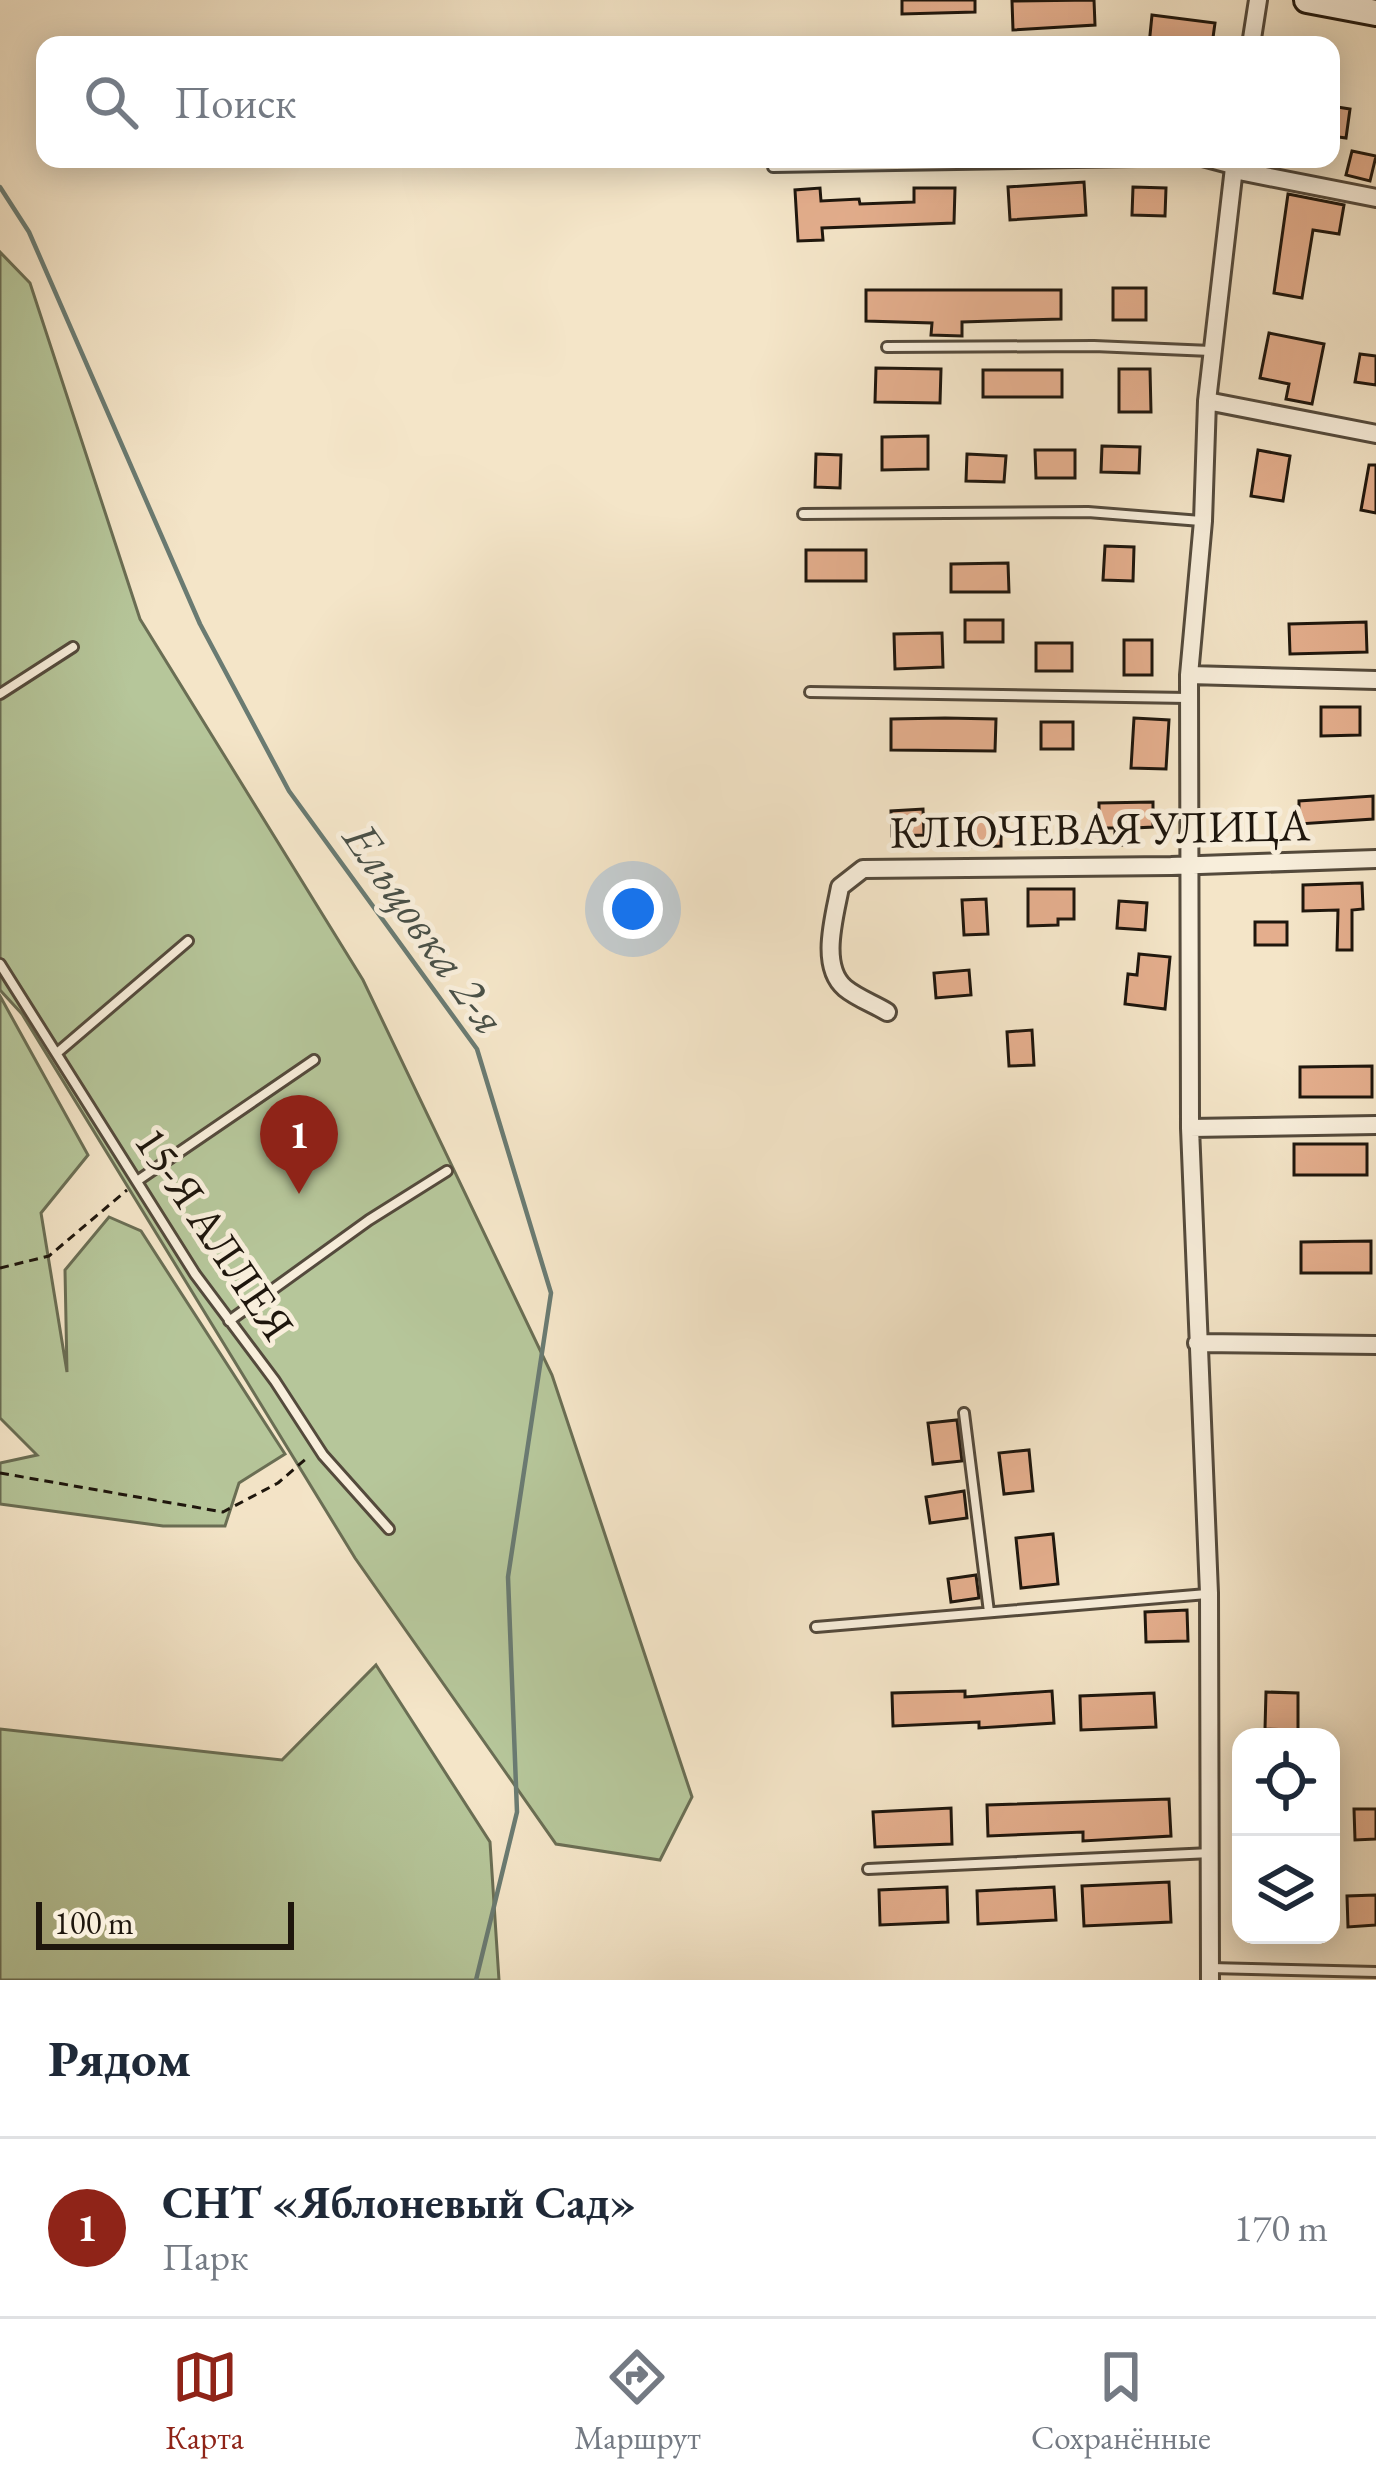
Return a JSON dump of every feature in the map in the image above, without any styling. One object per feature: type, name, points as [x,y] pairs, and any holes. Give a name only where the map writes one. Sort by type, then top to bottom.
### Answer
[{"type":"main road","points":[[1307,0],[1376,13]]},
{"type":"street","points":[[1252,36],[1258,0]]},
{"type":"street","points":[[1209,1974],[1209,1594],[1190,1128],[1190,676],[1207,401],[1234,168]]},
{"type":"street","points":[[1251,168],[1376,198]]},
{"type":"street","points":[[1207,401],[1376,434]]},
{"type":"street","points":[[1190,676],[1376,680]]},
{"type":"street","name":"КЛЮЧЕВАЯ УЛИЦА","points":[[887,1012],[845,988],[836,977],[831,940],[840,887],[863,869],[1376,859]]},
{"type":"street","points":[[1190,1128],[1376,1125]]},
{"type":"street","points":[[1197,1342],[1376,1346]]},
{"type":"lane","points":[[887,347],[1213,351]]},
{"type":"lane","points":[[803,514],[1088,512],[1203,521]]},
{"type":"lane","points":[[0,694],[73,646]]},
{"type":"lane","points":[[810,692],[1190,698]]},
{"type":"lane","points":[[57,1053],[188,941]]},
{"type":"lane","name":"15-Я АЛЛЕЯ","points":[[0,964],[195,1274],[319,1448],[389,1528]]},
{"type":"lane","points":[[137,1181],[314,1060]]},
{"type":"lane","points":[[230,1321],[369,1220],[447,1172]]},
{"type":"lane","points":[[964,1413],[989,1612]]},
{"type":"lane","points":[[816,1627],[1209,1594]]},
{"type":"lane","points":[[868,1869],[1212,1852]]},
{"type":"lane","points":[[1209,1974],[1376,1972]]},
{"type":"path","points":[[0,1268],[49,1256],[137,1181]]},
{"type":"path","points":[[0,1473],[223,1512],[278,1483],[319,1448]]},
{"type":"green space","points":[[0,252],[30,283],[140,619],[363,980],[552,1375],[692,1797],[660,1860],[556,1844],[355,1558],[22,1014],[0,990]]},
{"type":"green space","points":[[0,996],[88,1155],[41,1213],[67,1372],[65,1270],[109,1217],[141,1231],[285,1454],[239,1483],[225,1526],[163,1526],[0,1504],[0,1463],[37,1455],[0,1418]]},
{"type":"green space","points":[[376,1665],[490,1842],[499,1980],[0,1980],[0,1729],[282,1760]]},
{"type":"building","points":[[902,0],[975,0],[975,12],[902,14]]},
{"type":"building","points":[[1094,0],[1095,25],[1013,30],[1012,1]]},
{"type":"building","points":[[1152,15],[1215,23],[1213,36],[1150,36]]},
{"type":"building","points":[[1340,107],[1350,109],[1346,138],[1340,137]]},
{"type":"building","points":[[1352,151],[1376,156],[1370,181],[1346,175]]},
{"type":"building","points":[[1084,182],[1086,215],[1010,220],[1008,187]]},
{"type":"building","points":[[1133,187],[1166,188],[1165,216],[1132,215]]},
{"type":"building","points":[[820,188],[821,201],[859,199],[860,204],[914,202],[914,188],[955,188],[954,223],[822,228],[823,240],[798,241],[795,190]]},
{"type":"building","points":[[1288,194],[1344,205],[1339,234],[1313,230],[1302,298],[1274,293]]},
{"type":"building","points":[[1113,288],[1146,288],[1146,320],[1113,320]]},
{"type":"building","points":[[866,290],[1061,290],[1061,319],[962,322],[962,336],[931,335],[932,323],[866,321]]},
{"type":"building","points":[[1269,333],[1324,344],[1312,404],[1286,399],[1289,384],[1260,378]]},
{"type":"building","points":[[1360,354],[1376,356],[1376,385],[1355,382]]},
{"type":"building","points":[[876,368],[941,369],[940,403],[875,402]]},
{"type":"building","points":[[1119,369],[1150,369],[1151,412],[1119,412]]},
{"type":"building","points":[[983,370],[1062,370],[1062,397],[983,397]]},
{"type":"building","points":[[928,436],[928,469],[882,470],[882,437]]},
{"type":"building","points":[[1102,446],[1140,447],[1139,473],[1101,472]]},
{"type":"building","points":[[1035,450],[1075,450],[1075,478],[1036,478]]},
{"type":"building","points":[[1258,450],[1290,456],[1283,501],[1251,496]]},
{"type":"building","points":[[816,454],[841,455],[840,488],[815,487]]},
{"type":"building","points":[[967,454],[1006,456],[1004,482],[966,481]]},
{"type":"building","points":[[1369,465],[1376,465],[1376,513],[1361,510]]},
{"type":"building","points":[[1105,546],[1134,547],[1133,581],[1103,580]]},
{"type":"building","points":[[806,550],[866,550],[866,581],[806,581]]},
{"type":"building","points":[[1008,563],[1009,592],[951,592],[951,564]]},
{"type":"building","points":[[965,620],[1003,620],[1003,642],[965,642]]},
{"type":"building","points":[[1366,622],[1367,652],[1290,654],[1289,624]]},
{"type":"building","points":[[942,633],[943,667],[895,669],[894,634]]},
{"type":"building","points":[[1124,640],[1152,640],[1152,675],[1124,675]]},
{"type":"building","points":[[1036,643],[1072,643],[1072,671],[1036,671]]},
{"type":"building","points":[[1321,707],[1360,707],[1360,735],[1321,736]]},
{"type":"building","points":[[1134,718],[1169,720],[1166,769],[1131,768]]},
{"type":"building","points":[[891,719],[996,719],[995,751],[891,750]]},
{"type":"building","points":[[1041,722],[1073,722],[1073,749],[1041,749]]},
{"type":"building","points":[[1373,796],[1373,819],[1299,824],[1299,801]]},
{"type":"building","points":[[1153,802],[1153,827],[1135,828],[1136,845],[1115,845],[1115,828],[1099,828],[1099,803]]},
{"type":"building","points":[[923,809],[924,835],[892,836],[891,811]]},
{"type":"building","points":[[1001,819],[1001,846],[973,847],[972,820]]},
{"type":"building","points":[[1362,883],[1363,909],[1352,910],[1352,950],[1337,950],[1338,910],[1303,911],[1303,885]]},
{"type":"building","points":[[1028,889],[1074,889],[1074,919],[1028,926]]},
{"type":"building","points":[[986,899],[988,934],[964,935],[962,900]]},
{"type":"building","points":[[1119,901],[1147,903],[1145,930],[1117,928]]},
{"type":"building","points":[[1255,922],[1287,922],[1287,945],[1255,945]]},
{"type":"building","points":[[1139,954],[1170,957],[1165,1009],[1125,1004],[1128,974],[1137,975]]},
{"type":"building","points":[[969,970],[971,995],[936,998],[934,973]]},
{"type":"building","points":[[1032,1030],[1034,1065],[1009,1066],[1007,1032]]},
{"type":"building","points":[[1372,1066],[1372,1097],[1300,1097],[1300,1067]]},
{"type":"building","points":[[1294,1144],[1367,1144],[1367,1175],[1294,1175]]},
{"type":"building","points":[[1371,1241],[1371,1273],[1301,1273],[1301,1242]]},
{"type":"building","points":[[957,1420],[962,1461],[933,1464],[928,1423]]},
{"type":"building","points":[[1029,1450],[1033,1491],[1004,1494],[999,1453]]},
{"type":"building","points":[[964,1491],[967,1518],[930,1523],[926,1497]]},
{"type":"building","points":[[1053,1534],[1058,1584],[1021,1588],[1016,1538]]},
{"type":"building","points":[[976,1575],[979,1598],[951,1602],[948,1579]]},
{"type":"building","points":[[1187,1610],[1188,1641],[1146,1642],[1145,1612]]},
{"type":"building","points":[[965,1691],[965,1697],[1052,1691],[1054,1723],[979,1728],[979,1722],[893,1726],[892,1693]]},
{"type":"building","points":[[1266,1692],[1298,1693],[1298,1728],[1265,1728]]},
{"type":"building","points":[[1154,1693],[1156,1727],[1081,1730],[1080,1696]]},
{"type":"building","points":[[1169,1799],[1171,1836],[1083,1841],[1083,1832],[988,1836],[987,1805]]},
{"type":"building","points":[[951,1808],[952,1844],[875,1847],[873,1812]]},
{"type":"building","points":[[1354,1809],[1376,1809],[1376,1839],[1355,1840]]},
{"type":"building","points":[[1169,1882],[1171,1922],[1084,1926],[1082,1886]]},
{"type":"building","points":[[947,1887],[948,1922],[880,1925],[879,1890]]},
{"type":"building","points":[[1054,1887],[1056,1920],[978,1924],[977,1891]]},
{"type":"building","points":[[1376,1895],[1376,1925],[1348,1927],[1347,1896]]},
{"type":"waterway","name":"Ельцовка 2-я","points":[[0,187],[29,232],[200,624],[289,791],[477,1049],[551,1293],[508,1577],[517,1812],[476,1980]]},
{"type":"place","name":"СНТ «Яблоневый Сад»","points":[[299,1194]]}]
